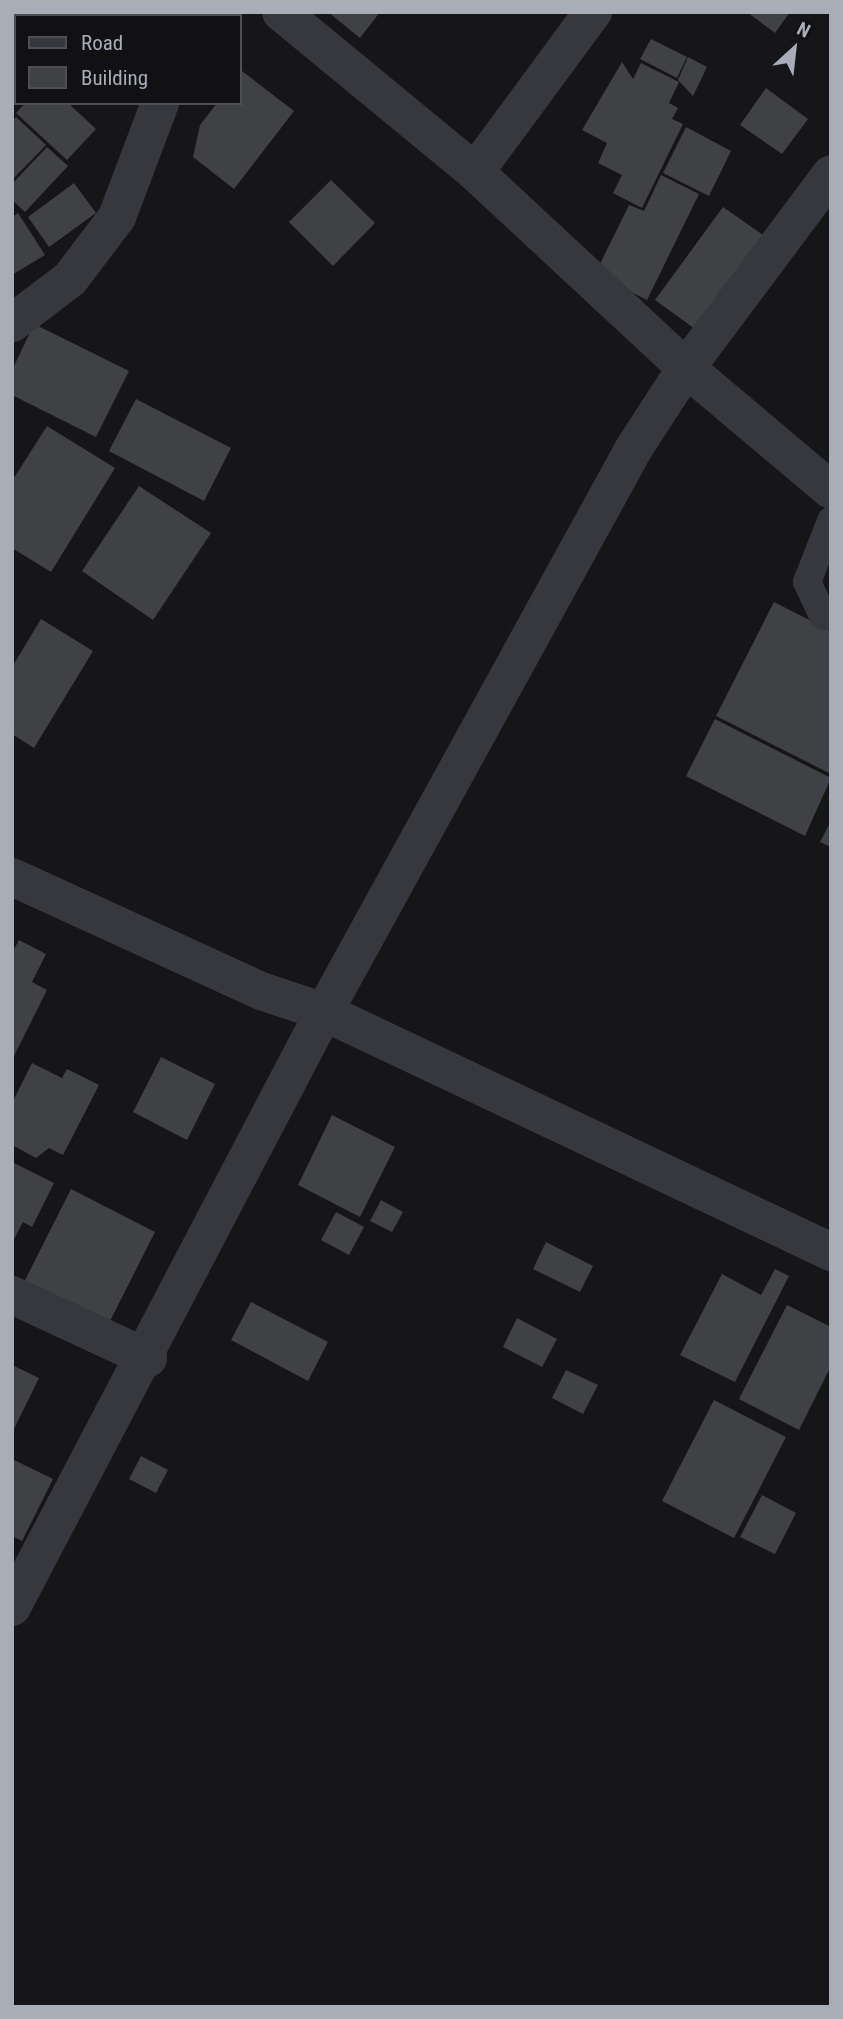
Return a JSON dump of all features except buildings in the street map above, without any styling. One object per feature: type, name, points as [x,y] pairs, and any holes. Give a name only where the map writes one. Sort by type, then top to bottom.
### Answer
[{"type":"street","points":[[281,12],[475,172],[686,368],[831,490]]},
{"type":"street","points":[[475,172],[593,12]]},
{"type":"street","points":[[12,323],[70,279],[117,217],[159,105]]},
{"type":"street","points":[[12,1607],[148,1358],[324,1012],[634,448],[686,368],[831,174]]},
{"type":"street","points":[[12,877],[261,991],[324,1012],[831,1252]]},
{"type":"street","points":[[12,1295],[148,1358]]},
{"type":"lane","points":[[823,616],[807,582],[831,521]]}]
